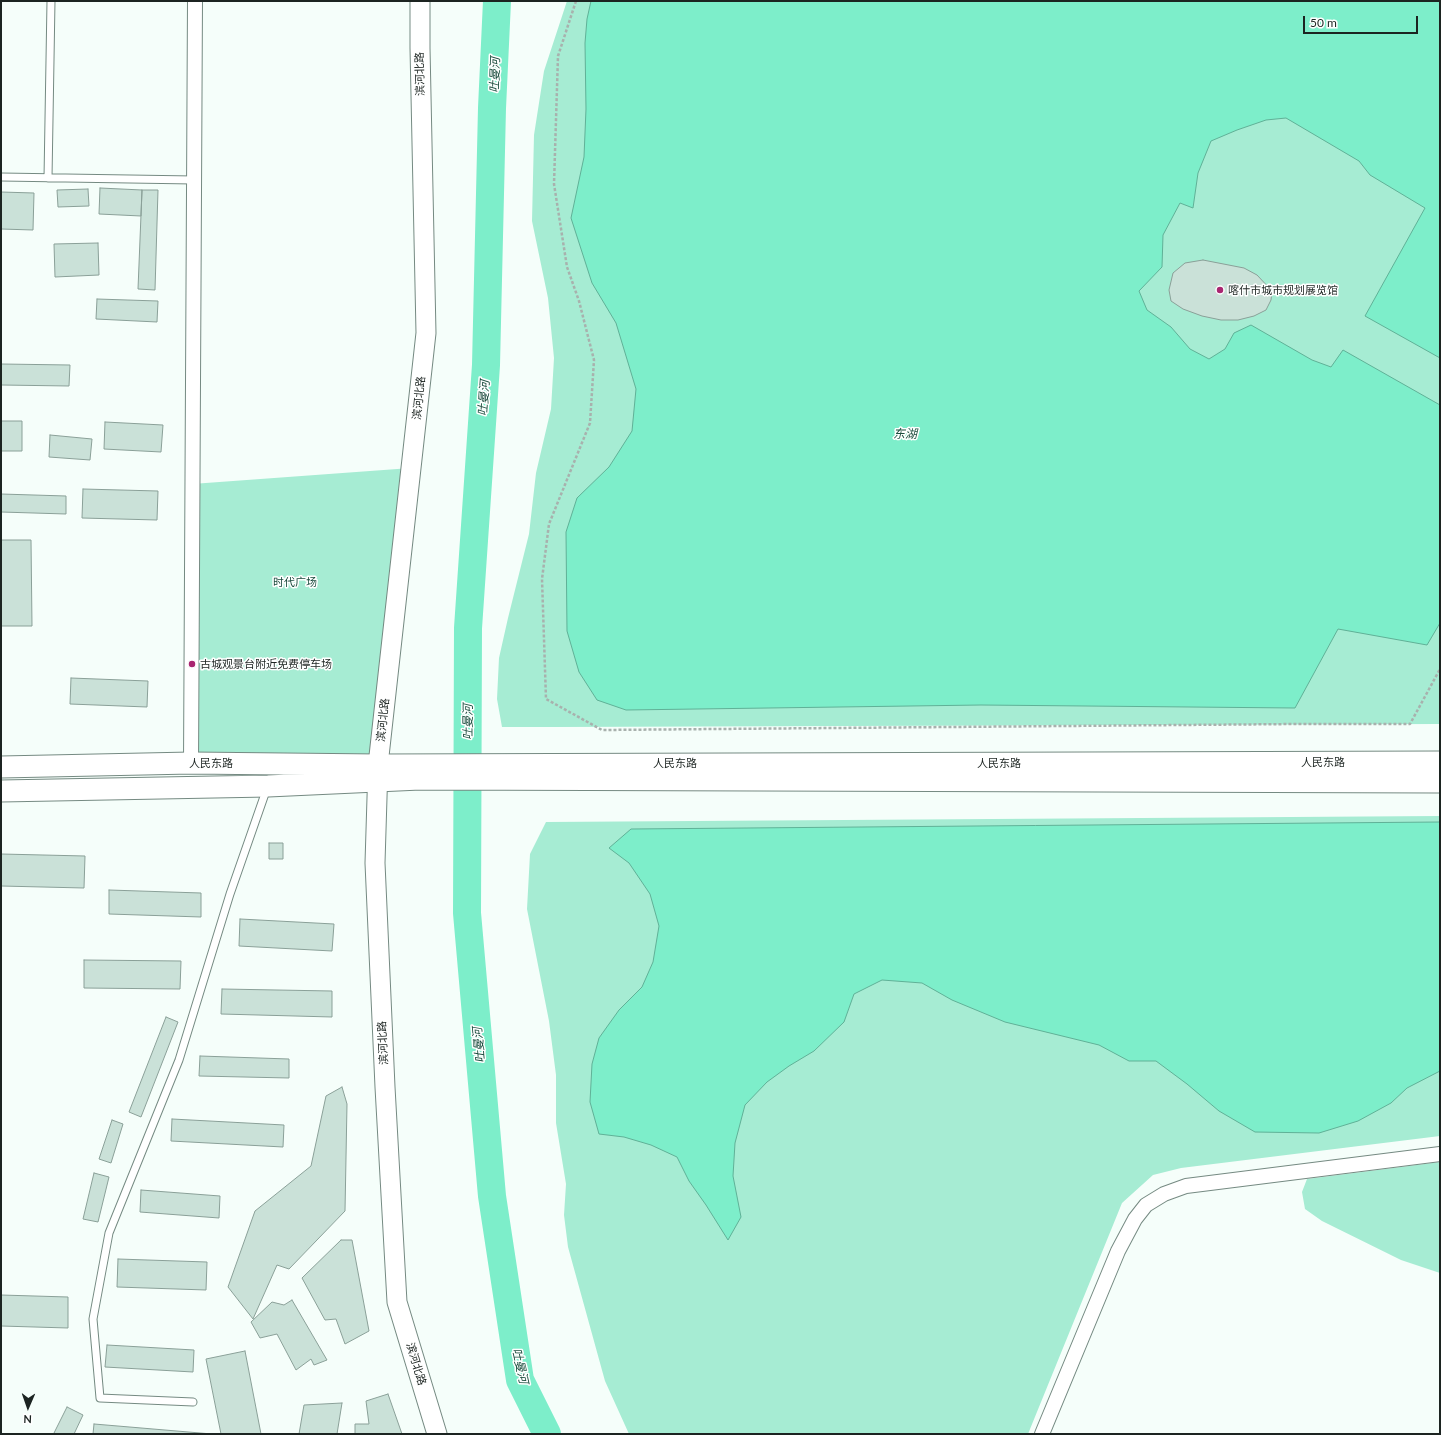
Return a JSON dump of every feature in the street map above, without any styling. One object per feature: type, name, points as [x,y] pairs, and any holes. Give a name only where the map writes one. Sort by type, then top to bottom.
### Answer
[{"type":"main road","name":"滨河北路","points":[[420,1],[426,333],[378,773],[375,863],[385,1087],[397,1302],[437,1434]]},
{"type":"main road","name":"人民东路","points":[[1,767],[192,763],[378,773],[1440,762]]},
{"type":"main road","name":"人民东路","points":[[559,772],[1440,782]]},
{"type":"main road","name":"人民东路","points":[[1,791],[268,786],[378,773]]},
{"type":"street","points":[[192,763],[195,1]]},
{"type":"street","points":[[1042,1434],[1118,1251],[1135,1219],[1146,1205],[1164,1194],[1186,1186],[1440,1154]]},
{"type":"lane","points":[[48,178],[51,1]]},
{"type":"lane","points":[[1,177],[194,180]]},
{"type":"lane","points":[[193,1402],[100,1398],[93,1319],[108,1233],[179,1060],[230,894],[268,786]]},
{"type":"path","points":[[576,1],[558,56],[554,184],[567,268],[578,301],[594,360],[590,422],[549,524],[542,579],[546,699],[602,730],[1410,724],[1440,669]]},
{"type":"green space","name":"东湖","points":[[567,1],[1440,1],[1440,724],[502,727],[497,699],[499,658],[529,534],[536,473],[551,409],[554,358],[548,298],[532,221],[534,135],[544,71]]},
{"type":"green space","name":"时代广场","points":[[411,468],[378,765],[191,763],[192,484]]},
{"type":"green space","points":[[1440,816],[1440,1136],[1181,1168],[1153,1175],[1122,1203],[1028,1434],[629,1434],[605,1381],[568,1247],[564,1215],[566,1184],[556,1123],[556,1075],[549,1021],[527,909],[530,854],[546,822]]},
{"type":"green space","points":[[1440,1162],[1440,1273],[1401,1260],[1322,1221],[1305,1209],[1302,1192],[1307,1179]]},
{"type":"water","name":"东湖","points":[[591,1],[1440,1],[1440,358],[1365,316],[1425,208],[1370,175],[1359,161],[1286,118],[1266,120],[1211,141],[1198,173],[1193,208],[1180,203],[1163,235],[1162,267],[1139,291],[1147,310],[1171,327],[1190,349],[1209,359],[1225,349],[1234,333],[1251,325],[1312,360],[1331,367],[1343,350],[1440,405],[1440,623],[1427,645],[1338,629],[1295,708],[981,705],[626,710],[597,700],[579,672],[567,631],[566,532],[577,498],[609,467],[632,431],[636,389],[616,323],[592,283],[571,218],[584,157],[586,109],[585,43],[587,19]]},
{"type":"water","points":[[1440,822],[1440,1071],[1407,1088],[1391,1103],[1358,1121],[1319,1133],[1255,1132],[1219,1111],[1187,1084],[1156,1061],[1129,1061],[1099,1045],[1005,1022],[952,1000],[922,983],[882,980],[854,994],[844,1022],[814,1051],[789,1066],[767,1082],[745,1105],[735,1143],[733,1176],[741,1217],[728,1240],[689,1181],[677,1157],[651,1145],[624,1137],[599,1134],[590,1102],[592,1064],[599,1038],[619,1010],[642,987],[653,962],[659,926],[650,894],[629,863],[609,848],[631,829]]},
{"type":"building","points":[[100,188],[142,190],[141,216],[99,214]]},
{"type":"building","points":[[88,189],[89,206],[58,207],[57,190]]},
{"type":"building","points":[[142,190],[158,190],[155,290],[138,289]]},
{"type":"building","points":[[1,192],[34,193],[33,230],[1,229]]},
{"type":"building","points":[[98,243],[99,275],[55,277],[54,244]]},
{"type":"building","name":"喀什市城市规划展览馆","points":[[1203,260],[1244,268],[1257,275],[1272,291],[1271,300],[1266,310],[1254,316],[1238,320],[1221,320],[1202,316],[1183,309],[1171,301],[1169,290],[1173,273],[1185,263]]},
{"type":"building","points":[[97,299],[158,301],[157,322],[96,319]]},
{"type":"building","points":[[1,364],[70,365],[69,386],[1,385]]},
{"type":"building","points":[[1,421],[22,421],[22,451],[1,451]]},
{"type":"building","points":[[105,422],[163,425],[161,452],[104,449]]},
{"type":"building","points":[[50,435],[92,439],[90,460],[49,457]]},
{"type":"building","points":[[83,489],[158,491],[157,520],[82,518]]},
{"type":"building","points":[[1,494],[66,496],[66,514],[1,512]]},
{"type":"building","points":[[1,540],[31,540],[32,626],[1,626]]},
{"type":"building","points":[[71,678],[148,681],[147,707],[70,704]]},
{"type":"building","points":[[269,843],[283,843],[283,859],[269,859]]},
{"type":"building","points":[[1,854],[85,856],[84,888],[1,886]]},
{"type":"building","points":[[109,890],[201,893],[201,917],[109,914]]},
{"type":"building","points":[[240,919],[334,924],[332,951],[239,946]]},
{"type":"building","points":[[84,960],[181,961],[180,989],[84,988]]},
{"type":"building","points":[[222,989],[332,991],[332,1017],[221,1014]]},
{"type":"building","points":[[166,1017],[178,1022],[141,1117],[129,1112]]},
{"type":"building","points":[[200,1056],[289,1059],[289,1078],[199,1076]]},
{"type":"building","points":[[342,1087],[347,1104],[345,1211],[289,1269],[277,1265],[253,1319],[228,1287],[255,1211],[311,1166],[326,1096]]},
{"type":"building","points":[[172,1119],[284,1125],[283,1147],[171,1141]]},
{"type":"building","points":[[112,1120],[123,1124],[111,1163],[99,1159]]},
{"type":"building","points":[[94,1173],[109,1177],[98,1222],[83,1219]]},
{"type":"building","points":[[141,1190],[220,1196],[219,1218],[140,1212]]},
{"type":"building","points":[[341,1240],[352,1240],[369,1331],[345,1344],[336,1319],[325,1320],[302,1278]]},
{"type":"building","points":[[118,1259],[207,1262],[206,1290],[117,1287]]},
{"type":"building","points":[[1,1295],[68,1297],[68,1328],[1,1326]]},
{"type":"building","points":[[292,1300],[327,1360],[314,1365],[311,1359],[296,1370],[277,1334],[260,1338],[251,1322],[272,1302],[284,1305]]},
{"type":"building","points":[[107,1345],[194,1350],[193,1372],[105,1367]]},
{"type":"building","points":[[245,1351],[261,1434],[221,1434],[206,1359]]},
{"type":"building","points":[[388,1394],[402,1434],[355,1434],[355,1424],[369,1424],[366,1401]]},
{"type":"building","points":[[342,1403],[337,1434],[299,1434],[304,1405]]},
{"type":"building","points":[[67,1407],[83,1415],[74,1434],[54,1433]]},
{"type":"building","points":[[94,1424],[212,1434],[93,1434]]},
{"type":"waterway","name":"吐曼河","points":[[497,1],[492,108],[486,365],[468,628],[467,913],[492,1196],[520,1380],[547,1434]]},
{"type":"place","name":"喀什市城市规划展览馆","points":[[1220,290]]},
{"type":"place","name":"古城观景台附近免费停车场","points":[[192,664]]}]
